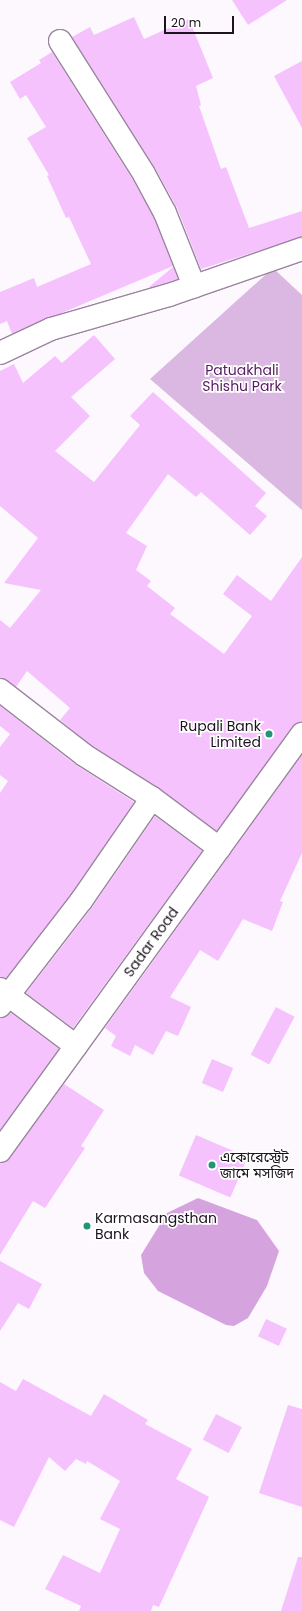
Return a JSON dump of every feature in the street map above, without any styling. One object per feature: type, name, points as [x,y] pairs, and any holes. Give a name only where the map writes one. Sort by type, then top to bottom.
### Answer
[{"type":"street","points":[[60,41],[144,174],[165,213],[194,286]]},
{"type":"street","points":[[0,353],[50,329],[194,286],[302,248]]},
{"type":"street","points":[[0,690],[84,755],[152,798],[219,848]]},
{"type":"street","name":"Sadar Road","points":[[0,1150],[302,734]]},
{"type":"street","points":[[76,1046],[3,996],[81,901],[152,798]]},
{"type":"green space","name":"Patuakhali Shishu Park","points":[[273,268],[302,295],[302,510],[150,379]]},
{"type":"shaded area","points":[[198,1198],[257,1220],[279,1251],[267,1286],[248,1318],[234,1326],[226,1325],[158,1291],[144,1273],[141,1255],[167,1213]]},
{"type":"building","points":[[232,0],[287,0],[248,25]]},
{"type":"building","points":[[134,17],[144,39],[189,19],[213,78],[196,86],[201,105],[199,106],[221,169],[226,167],[249,228],[302,211],[302,237],[201,269],[177,208],[155,168],[72,37],[90,27],[94,35]]},
{"type":"building","points":[[52,52],[133,180],[154,218],[173,266],[12,334],[7,321],[0,324],[0,292],[34,278],[37,287],[91,264],[69,217],[66,218],[47,176],[49,175],[27,138],[46,127],[26,95],[20,99],[10,82],[41,63],[39,60]]},
{"type":"building","points":[[302,61],[302,128],[274,76]]},
{"type":"building","points":[[173,267],[178,279],[150,288],[149,287]]},
{"type":"building","points":[[94,335],[115,359],[71,397],[90,416],[55,451],[94,482],[140,425],[130,416],[153,392],[266,493],[255,506],[267,516],[250,535],[201,492],[196,497],[168,474],[126,533],[147,546],[136,570],[151,581],[147,586],[175,608],[170,614],[224,654],[252,616],[223,594],[237,575],[271,601],[302,557],[302,722],[292,727],[217,831],[159,788],[91,745],[60,720],[70,708],[27,671],[16,687],[0,678],[0,620],[10,628],[41,590],[4,583],[38,538],[0,506],[0,371],[14,364],[23,383],[55,356],[62,363]]},
{"type":"building","points":[[0,706],[76,765],[134,802],[71,894],[6,978],[0,977],[0,793],[8,781],[0,775],[0,747],[10,734],[0,726]]},
{"type":"building","points":[[302,755],[302,853],[280,901],[283,902],[272,931],[243,919],[218,961],[200,950],[170,997],[191,1007],[178,1036],[166,1031],[153,1055],[135,1045],[130,1056],[111,1046],[116,1036],[105,1028]]},
{"type":"building","points":[[155,816],[202,851],[73,1028],[26,993],[91,909]]},
{"type":"building","points":[[276,1007],[295,1017],[269,1065],[251,1055]]},
{"type":"building","points":[[11,1013],[59,1049],[0,1130],[0,1018]]},
{"type":"building","points":[[212,1059],[233,1068],[223,1092],[202,1083]]},
{"type":"building","points":[[64,1084],[104,1110],[81,1146],[85,1148],[45,1208],[33,1201],[0,1255],[0,1163],[10,1158]]},
{"type":"building","name":"একোরেস্ট্রেট জামে মসজিদ","points":[[196,1135],[248,1157],[230,1197],[179,1176]]},
{"type":"building","points":[[0,1261],[42,1284],[29,1309],[18,1303],[0,1331]]},
{"type":"building","points":[[266,1319],[287,1329],[279,1346],[258,1336]]},
{"type":"building","points":[[23,1379],[91,1416],[104,1394],[148,1420],[145,1424],[192,1449],[176,1479],[209,1497],[159,1607],[153,1605],[151,1611],[79,1611],[81,1606],[45,1589],[63,1555],[100,1573],[120,1529],[100,1519],[120,1481],[87,1461],[86,1464],[76,1459],[65,1471],[49,1457],[14,1527],[0,1520],[0,1382],[16,1391]]},
{"type":"building","points":[[288,1405],[302,1409],[302,1507],[259,1493]]},
{"type":"building","points":[[216,1414],[242,1427],[229,1453],[203,1440]]},
{"type":"building","points":[[298,1557],[302,1557],[302,1611],[281,1611]]},
{"type":"place","name":"Rupali Bank Limited","points":[[269,734]]},
{"type":"place","name":"একোরেস্ট্রেট জামে মসজিদ","points":[[212,1165]]},
{"type":"place","name":"Karmasangsthan Bank","points":[[87,1226]]}]
